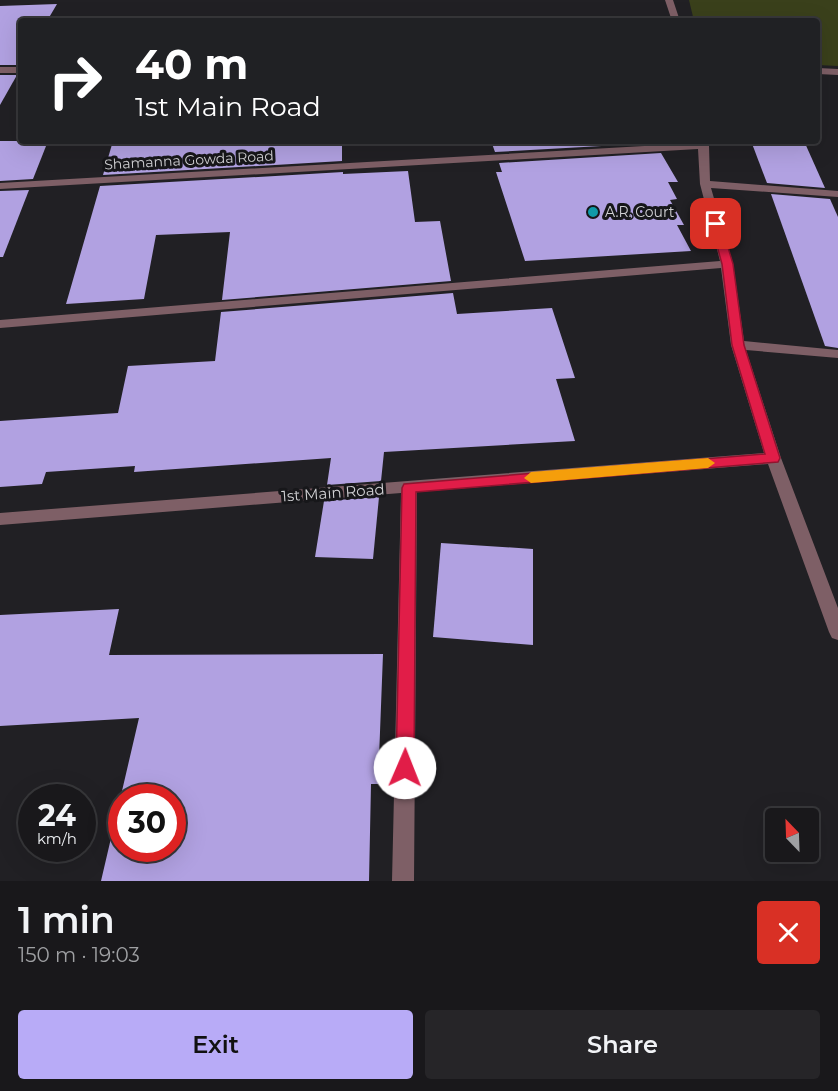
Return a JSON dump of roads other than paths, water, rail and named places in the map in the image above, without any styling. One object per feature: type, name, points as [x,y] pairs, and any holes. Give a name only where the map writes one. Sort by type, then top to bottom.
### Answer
[{"type":"street","points":[[669,0],[675,18]]},
{"type":"street","points":[[0,70],[18,70]]},
{"type":"street","points":[[820,71],[838,72]]},
{"type":"street","name":"Shamanna Gowda Road","points":[[0,186],[687,144]]},
{"type":"street","points":[[703,144],[705,184],[727,264],[738,345],[773,458],[838,632]]},
{"type":"street","points":[[705,184],[838,194]]},
{"type":"street","points":[[0,324],[727,264]]},
{"type":"street","points":[[738,345],[838,354]]},
{"type":"street","name":"1st Main Road","points":[[0,519],[773,458]]},
{"type":"street","points":[[404,881],[409,488]]},
{"type":"place","name":"A.R. Court","points":[[593,212]]}]
